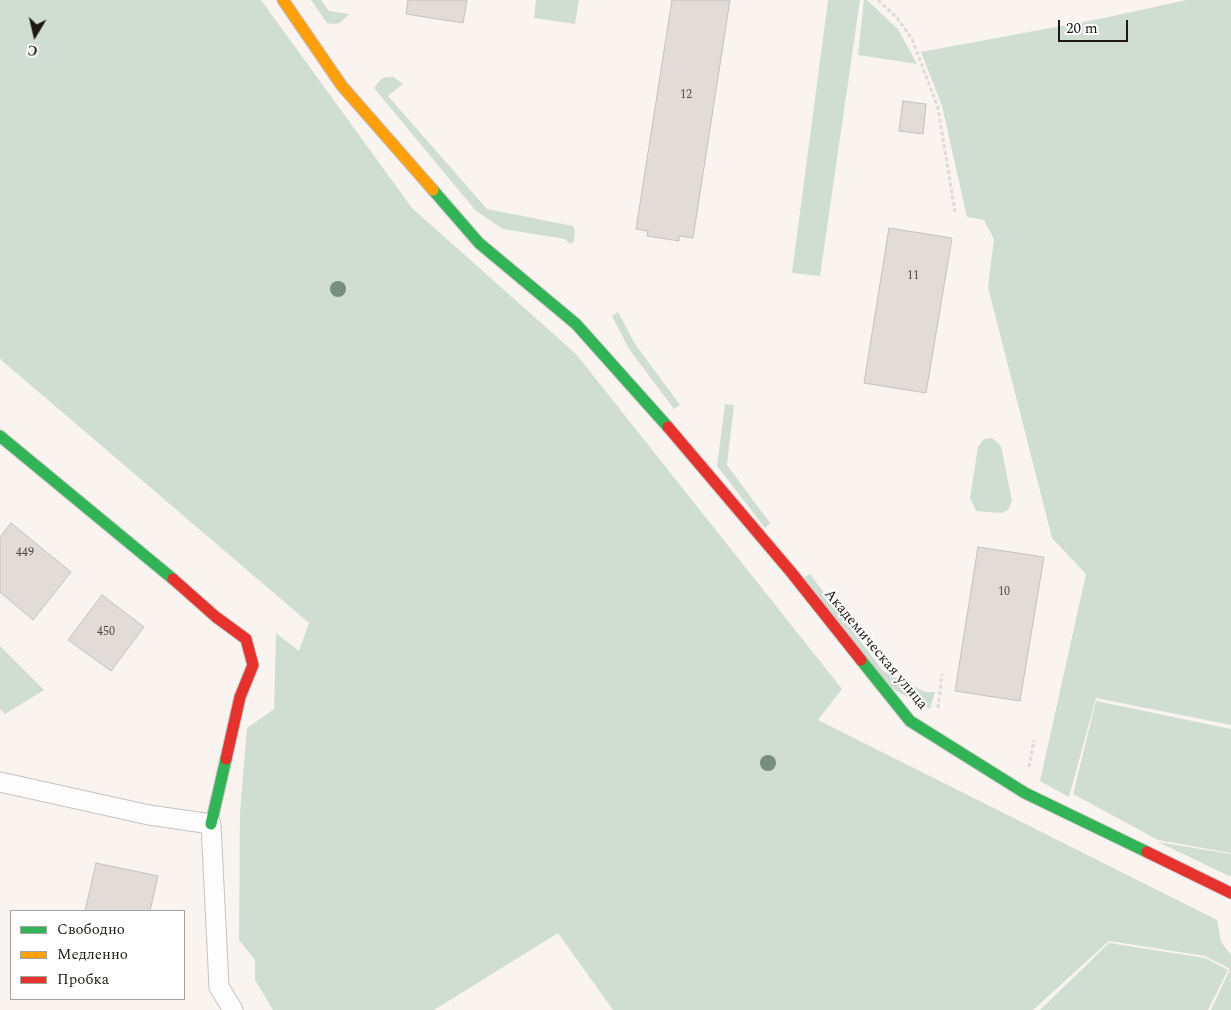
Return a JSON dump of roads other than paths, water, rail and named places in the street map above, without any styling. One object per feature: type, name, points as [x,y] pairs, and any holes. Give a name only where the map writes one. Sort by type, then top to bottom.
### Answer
[{"type":"street","name":"Академическая улица","points":[[283,0],[342,86],[479,243],[576,324],[700,463],[791,572],[910,721],[1025,793],[1231,893]]},
{"type":"street","points":[[0,436],[153,561],[216,617],[246,639],[252,664],[240,698],[211,824],[219,987],[233,1010]]},
{"type":"street","points":[[0,782],[149,815],[211,824]]}]
